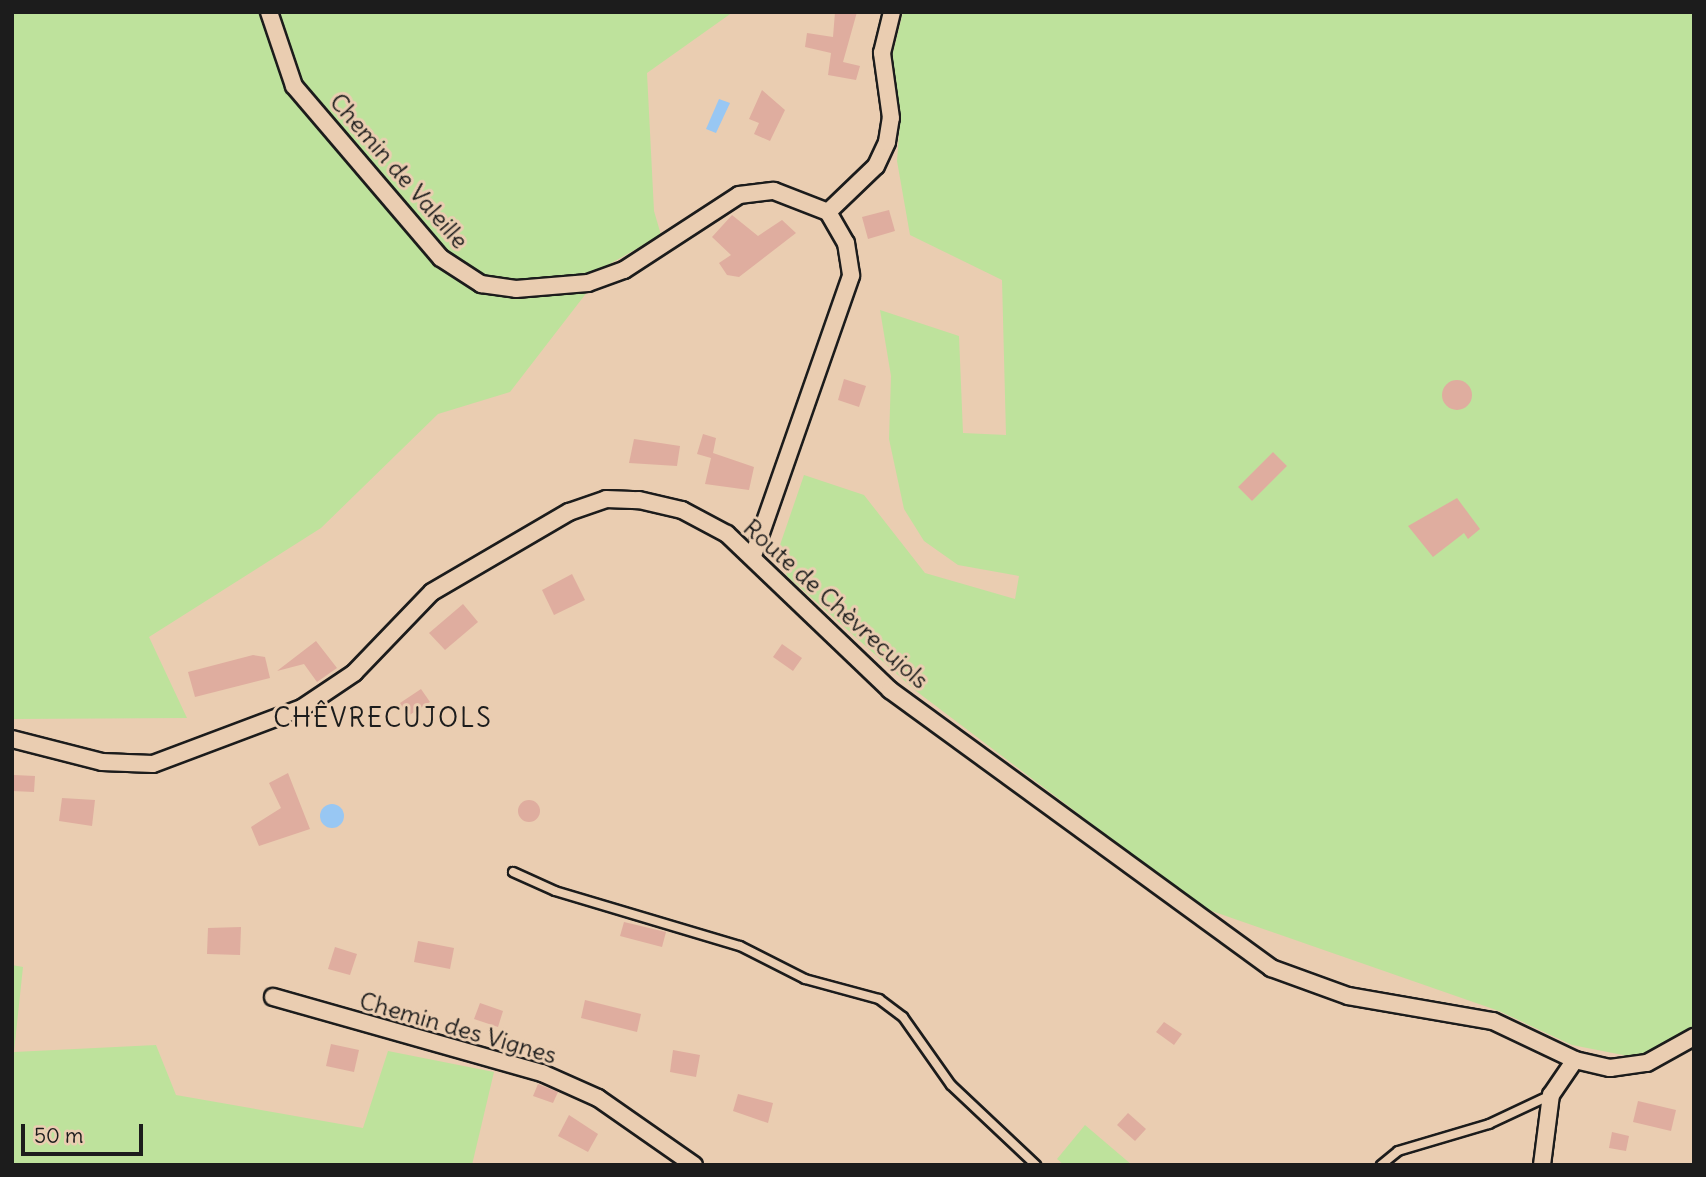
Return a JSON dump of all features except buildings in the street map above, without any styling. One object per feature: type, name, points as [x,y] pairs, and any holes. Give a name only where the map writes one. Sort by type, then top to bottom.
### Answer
[{"type":"street","name":"Chemin de Valeille","points":[[269,12],[294,86],[441,258],[481,284],[516,289],[588,283],[624,270],[739,195],[774,191],[809,199],[828,212]]},
{"type":"street","points":[[753,556],[851,276],[846,243],[828,212],[876,166],[887,142],[891,118],[882,53],[892,12]]},
{"type":"street","name":"Route de Chèvrecujols","points":[[12,738],[102,762],[153,764],[302,708],[354,673],[432,593],[569,512],[606,499],[682,510],[753,556],[890,690],[1271,968],[1348,996],[1493,1021],[1575,1060],[1610,1068],[1647,1063],[1694,1037]]},
{"type":"street","name":"Chemin des Vignes","points":[[273,997],[542,1073],[598,1098],[694,1165]]},
{"type":"street","points":[[1542,1165],[1551,1095],[1575,1060]]},
{"type":"lane","points":[[513,872],[555,891],[740,946],[804,979],[879,999],[903,1017],[951,1085],[1036,1165]]},
{"type":"lane","points":[[1381,1165],[1398,1151],[1489,1124],[1551,1095]]},
{"type":"green space","points":[[12,12],[733,12],[647,73],[654,211],[661,235],[608,265],[510,392],[438,414],[321,528],[149,637],[187,718],[12,719]]},
{"type":"green space","points":[[903,12],[1694,12],[1694,1031],[1638,1058],[1572,1045],[1499,1011],[1203,908],[916,691],[787,576],[780,545],[804,475],[864,495],[925,573],[1015,599],[1019,576],[958,565],[924,541],[904,509],[889,439],[891,376],[880,310],[959,336],[963,433],[1006,435],[1002,280],[910,235],[897,161],[900,121],[892,56]]},
{"type":"green space","points":[[12,965],[23,967],[14,1052],[156,1045],[176,1095],[363,1128],[388,1051],[494,1072],[472,1165],[12,1165]]},
{"type":"green space","points":[[1085,1125],[1132,1165],[1064,1165],[1057,1159]]},
{"type":"water","points":[[719,99],[730,103],[716,133],[706,129]]},
{"type":"water","points":[[332,804],[341,807],[344,816],[341,825],[332,828],[323,825],[320,816],[323,807]]},
{"type":"district","name":"CHÊVRECUJOLS","points":[[383,718]]}]
